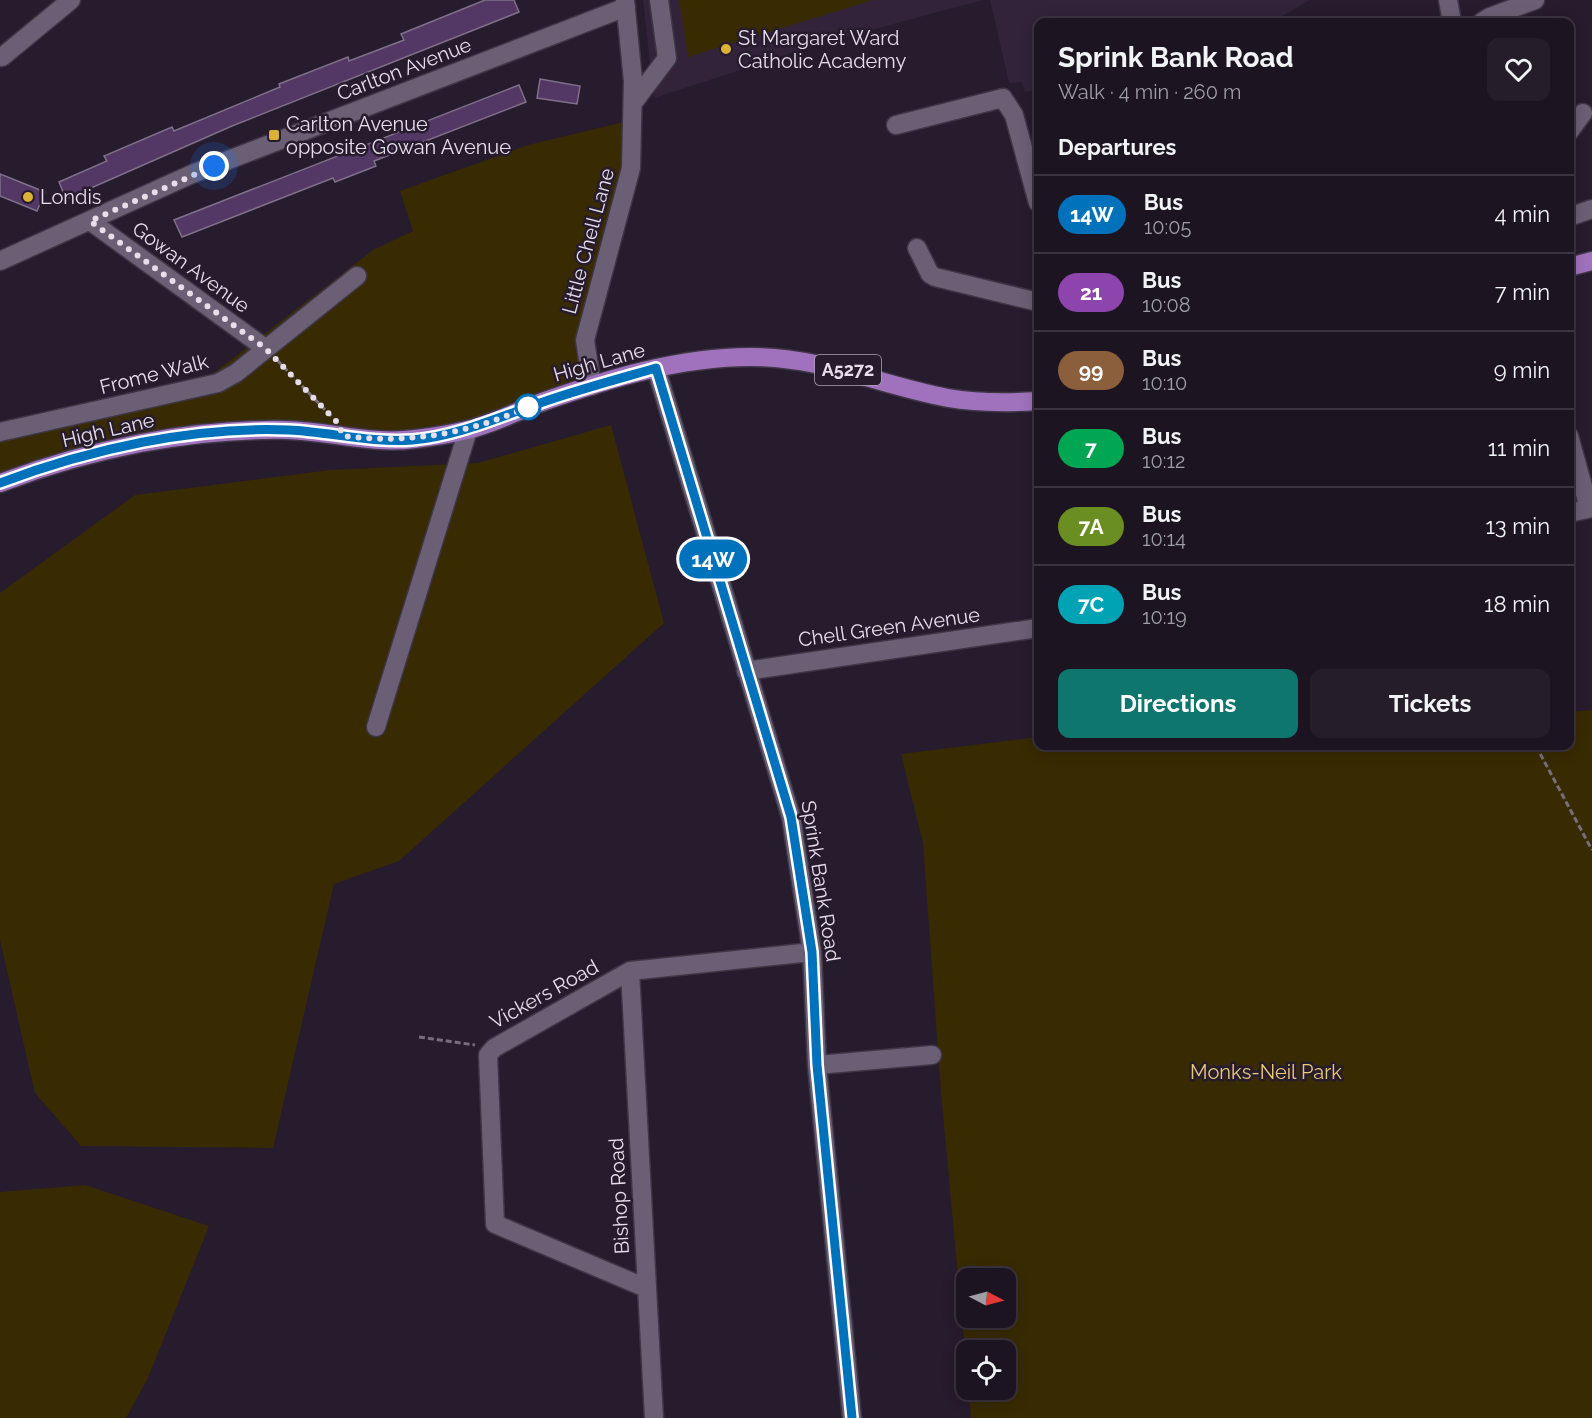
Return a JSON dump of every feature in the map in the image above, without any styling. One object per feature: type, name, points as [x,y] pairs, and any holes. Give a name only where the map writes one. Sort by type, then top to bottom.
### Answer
[{"type":"main road","points":[[1574,266],[1592,261]]},
{"type":"main road","name":"High Lane","points":[[0,483],[33,471],[95,454],[202,435],[290,430],[411,440],[468,430],[592,386],[656,368],[748,357],[782,358],[852,370],[951,399],[1003,403],[1034,401]]},
{"type":"street","points":[[2,57],[70,0]]},
{"type":"street","points":[[633,103],[667,58],[659,0]]},
{"type":"street","points":[[1448,0],[1451,18]]},
{"type":"street","points":[[1488,18],[1535,0]]},
{"type":"street","name":"Little Chell Lane","points":[[592,386],[585,340],[631,168],[633,103],[626,4]]},
{"type":"street","name":"Carlton Avenue","points":[[0,261],[192,174],[626,4]]},
{"type":"street","points":[[896,125],[1003,98],[1014,115],[1034,188]]},
{"type":"street","points":[[1574,125],[1583,113]]},
{"type":"street","points":[[1574,215],[1592,209]]},
{"type":"street","name":"Gowan Avenue","points":[[90,221],[265,348]]},
{"type":"street","points":[[917,248],[930,274],[936,277],[1034,301]]},
{"type":"street","name":"Frome Walk","points":[[0,432],[218,383],[236,373],[357,276]]},
{"type":"street","name":"Sprink Bank Road","points":[[656,368],[791,817],[812,952],[817,1065],[852,1418]]},
{"type":"street","points":[[376,728],[468,430]]},
{"type":"street","points":[[1574,453],[1590,508],[1574,512]]},
{"type":"street","name":"Chell Green Avenue","points":[[746,671],[1034,629]]},
{"type":"street","name":"Vickers Road","points":[[646,1288],[495,1224],[488,1055],[494,1048],[630,971],[812,952]]},
{"type":"street","name":"Bishop Road","points":[[630,971],[654,1418]]},
{"type":"street","points":[[817,1065],[932,1055]]},
{"type":"path","points":[[265,348],[338,423],[343,436]]},
{"type":"path","points":[[1538,750],[1592,850]]},
{"type":"path","points":[[419,1037],[494,1048]]},
{"type":"shaded area","name":"St Margaret Ward Catholic Academy","points":[[643,0],[982,0],[820,44],[654,98]]},
{"type":"shaded area","points":[[990,0],[1310,0],[1279,18],[1034,18],[1034,90],[1025,92],[1022,82],[1009,83]]},
{"type":"green space","points":[[679,0],[873,0],[688,57]]},
{"type":"green space","points":[[632,120],[592,312],[592,386],[411,440],[202,435],[0,485],[0,429],[214,373],[373,250],[413,231],[400,191],[528,145]]},
{"type":"green space","points":[[611,425],[664,623],[399,861],[334,884],[273,1148],[81,1146],[35,1093],[0,940],[0,593],[135,495],[330,470],[478,463]]},
{"type":"green space","name":"Monks-Neil Park","points":[[1592,710],[1592,1418],[971,1418],[969,1400],[1016,1400],[1016,1340],[964,1340],[963,1328],[1016,1328],[1016,1268],[957,1268],[941,1093],[923,843],[901,754],[1034,737],[1034,750],[1574,750],[1574,712]]},
{"type":"green space","points":[[85,1185],[209,1226],[148,1378],[126,1418],[0,1418],[0,1192]]},
{"type":"building","points":[[485,0],[514,0],[519,12],[232,126],[66,199],[59,182],[107,161],[104,156],[172,127],[174,131],[280,87],[279,84],[348,57],[349,61],[404,40],[401,34]]},
{"type":"building","points":[[540,79],[580,86],[577,104],[537,98]]},
{"type":"building","points":[[519,85],[526,102],[374,161],[376,166],[335,182],[333,178],[182,237],[174,220]]},
{"type":"building","name":"Londis","points":[[0,174],[45,192],[37,211],[0,196]]},
{"type":"bus line","name":"14W","points":[[0,483],[33,471],[95,454],[150,442],[221,432],[290,430],[363,438],[411,440],[468,430],[559,396],[656,368],[791,817],[812,952],[817,1065],[852,1418]]},
{"type":"place","name":"St Margaret Ward Catholic Academy","points":[[726,49]]},
{"type":"place","name":"Carlton Avenue opposite Gowan Avenue","points":[[274,135]]},
{"type":"place","name":"Londis","points":[[28,197]]},
{"type":"route","points":[[214,166],[90,221],[265,348],[338,423],[343,436],[411,440],[468,430],[528,407]]}]
